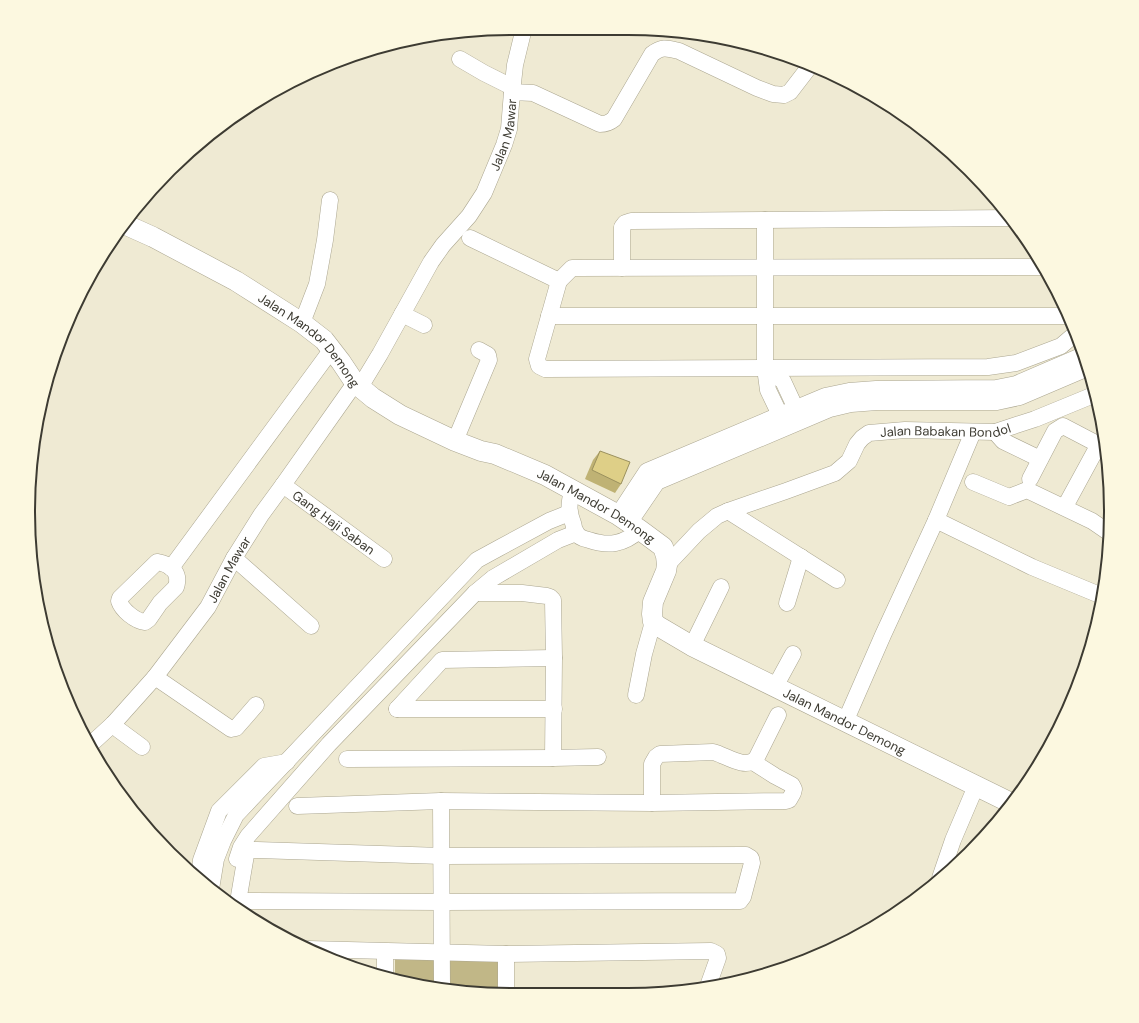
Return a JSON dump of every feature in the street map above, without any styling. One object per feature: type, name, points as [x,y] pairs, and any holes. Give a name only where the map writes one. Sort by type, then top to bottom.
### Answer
[{"type":"main road","name":"Jalan Mandor Demong","points":[[129,226],[153,237],[236,281],[302,323],[324,340],[357,385],[373,398],[400,415],[455,441],[481,451],[495,454],[531,469],[572,490],[629,523],[663,547],[667,565]]},
{"type":"main road","points":[[653,622],[653,602],[664,578],[667,565]]},
{"type":"main road","name":"Jalan Mandor Demong","points":[[653,622],[692,646],[845,722],[894,744],[1007,801]]},
{"type":"street","points":[[460,59],[512,89],[515,65],[522,35]]},
{"type":"street","name":"Jalan Mawar","points":[[94,741],[113,724],[154,677],[208,607],[234,558],[261,515],[380,354],[435,256],[469,216],[484,193],[509,129],[512,89],[532,93],[600,124],[608,124],[614,119],[652,54],[660,48],[668,48],[679,52],[773,94],[784,95],[790,92],[807,70]]},
{"type":"street","points":[[302,323],[317,284],[330,200]]},
{"type":"street","points":[[622,268],[622,227],[625,223],[631,221],[1004,218]]},
{"type":"street","points":[[765,220],[765,368],[768,390],[780,415]]},
{"type":"street","points":[[470,238],[559,281]]},
{"type":"street","points":[[1036,267],[572,268],[559,281],[537,359],[539,366],[545,369],[988,367],[1016,363],[1061,346],[1071,337]]},
{"type":"street","points":[[402,314],[424,325]]},
{"type":"street","points":[[549,316],[1062,316]]},
{"type":"street","points":[[171,568],[332,350]]},
{"type":"street","points":[[455,441],[489,360],[488,355],[479,350]]},
{"type":"street","points":[[629,523],[657,482],[830,409],[851,404],[944,395],[1016,384],[1079,357]]},
{"type":"street","points":[[765,368],[783,381],[796,409]]},
{"type":"street","points":[[572,490],[569,512],[576,533],[583,539],[595,543],[610,544],[621,542],[632,538],[629,523],[648,471],[825,396],[849,390],[876,389],[944,395],[997,402],[1020,397],[1083,370]]},
{"type":"street","name":"Jalan Babakan Bondol","points":[[667,565],[699,531],[717,516],[835,473],[849,461],[857,444],[869,433],[905,430],[995,432],[1022,424],[1090,397]]},
{"type":"street","points":[[1053,412],[1099,441]]},
{"type":"street","points":[[1030,479],[1055,431],[1063,426],[1099,442]]},
{"type":"street","points":[[845,722],[936,520],[973,432]]},
{"type":"street","points":[[995,432],[1003,441],[1040,459]]},
{"type":"street","points":[[1068,501],[1100,447]]},
{"type":"street","points":[[973,482],[1009,497],[1027,490],[1092,521],[1103,529]]},
{"type":"street","name":"Gang Haji Saban","points":[[283,485],[384,559]]},
{"type":"street","points":[[728,511],[837,580]]},
{"type":"street","points":[[213,883],[216,859],[236,815],[477,560],[548,521],[569,512]]},
{"type":"street","points":[[936,520],[1032,566],[1097,594]]},
{"type":"street","points":[[548,521],[558,540]]},
{"type":"street","points":[[232,897],[236,860],[241,847],[248,836],[329,744],[476,593],[493,578],[558,540],[576,533]]},
{"type":"street","points":[[787,604],[801,557]]},
{"type":"street","points":[[234,558],[311,626]]},
{"type":"street","points":[[692,646],[721,587]]},
{"type":"street","points":[[476,593],[522,593],[550,597],[553,600],[554,758]]},
{"type":"street","points":[[636,695],[653,622]]},
{"type":"street","points":[[775,687],[793,654]]},
{"type":"street","points":[[554,658],[442,660],[397,710],[554,709]]},
{"type":"street","points":[[154,677],[231,729],[236,728],[256,704]]},
{"type":"street","points":[[652,803],[652,764],[656,757],[660,754],[713,752],[740,763],[745,764],[753,762],[756,759],[778,715]]},
{"type":"street","points":[[113,724],[142,747]]},
{"type":"street","points":[[347,759],[598,757]]},
{"type":"street","points":[[200,872],[201,860],[219,810],[264,766],[287,762]]},
{"type":"street","points":[[297,806],[441,801],[652,803],[786,802],[790,800],[794,788],[792,785],[753,762]]},
{"type":"street","points":[[943,869],[953,840],[976,786]]},
{"type":"street","points":[[441,801],[442,983]]},
{"type":"street","points":[[250,850],[442,856],[746,855],[751,858],[752,863],[743,897],[740,901],[244,901],[240,899],[239,896],[246,855],[250,850]]},
{"type":"street","points":[[324,950],[506,954],[711,951],[717,954],[718,958],[710,981]]},
{"type":"street","points":[[385,952],[385,971]]},
{"type":"street","points":[[506,954],[506,988]]},
{"type":"shaded area","points":[[395,957],[439,957],[439,982],[395,974]]},
{"type":"shaded area","points":[[445,957],[501,957],[502,988],[445,983]]},
{"type":"building","points":[[600,451],[630,462],[621,484],[592,470]]}]
